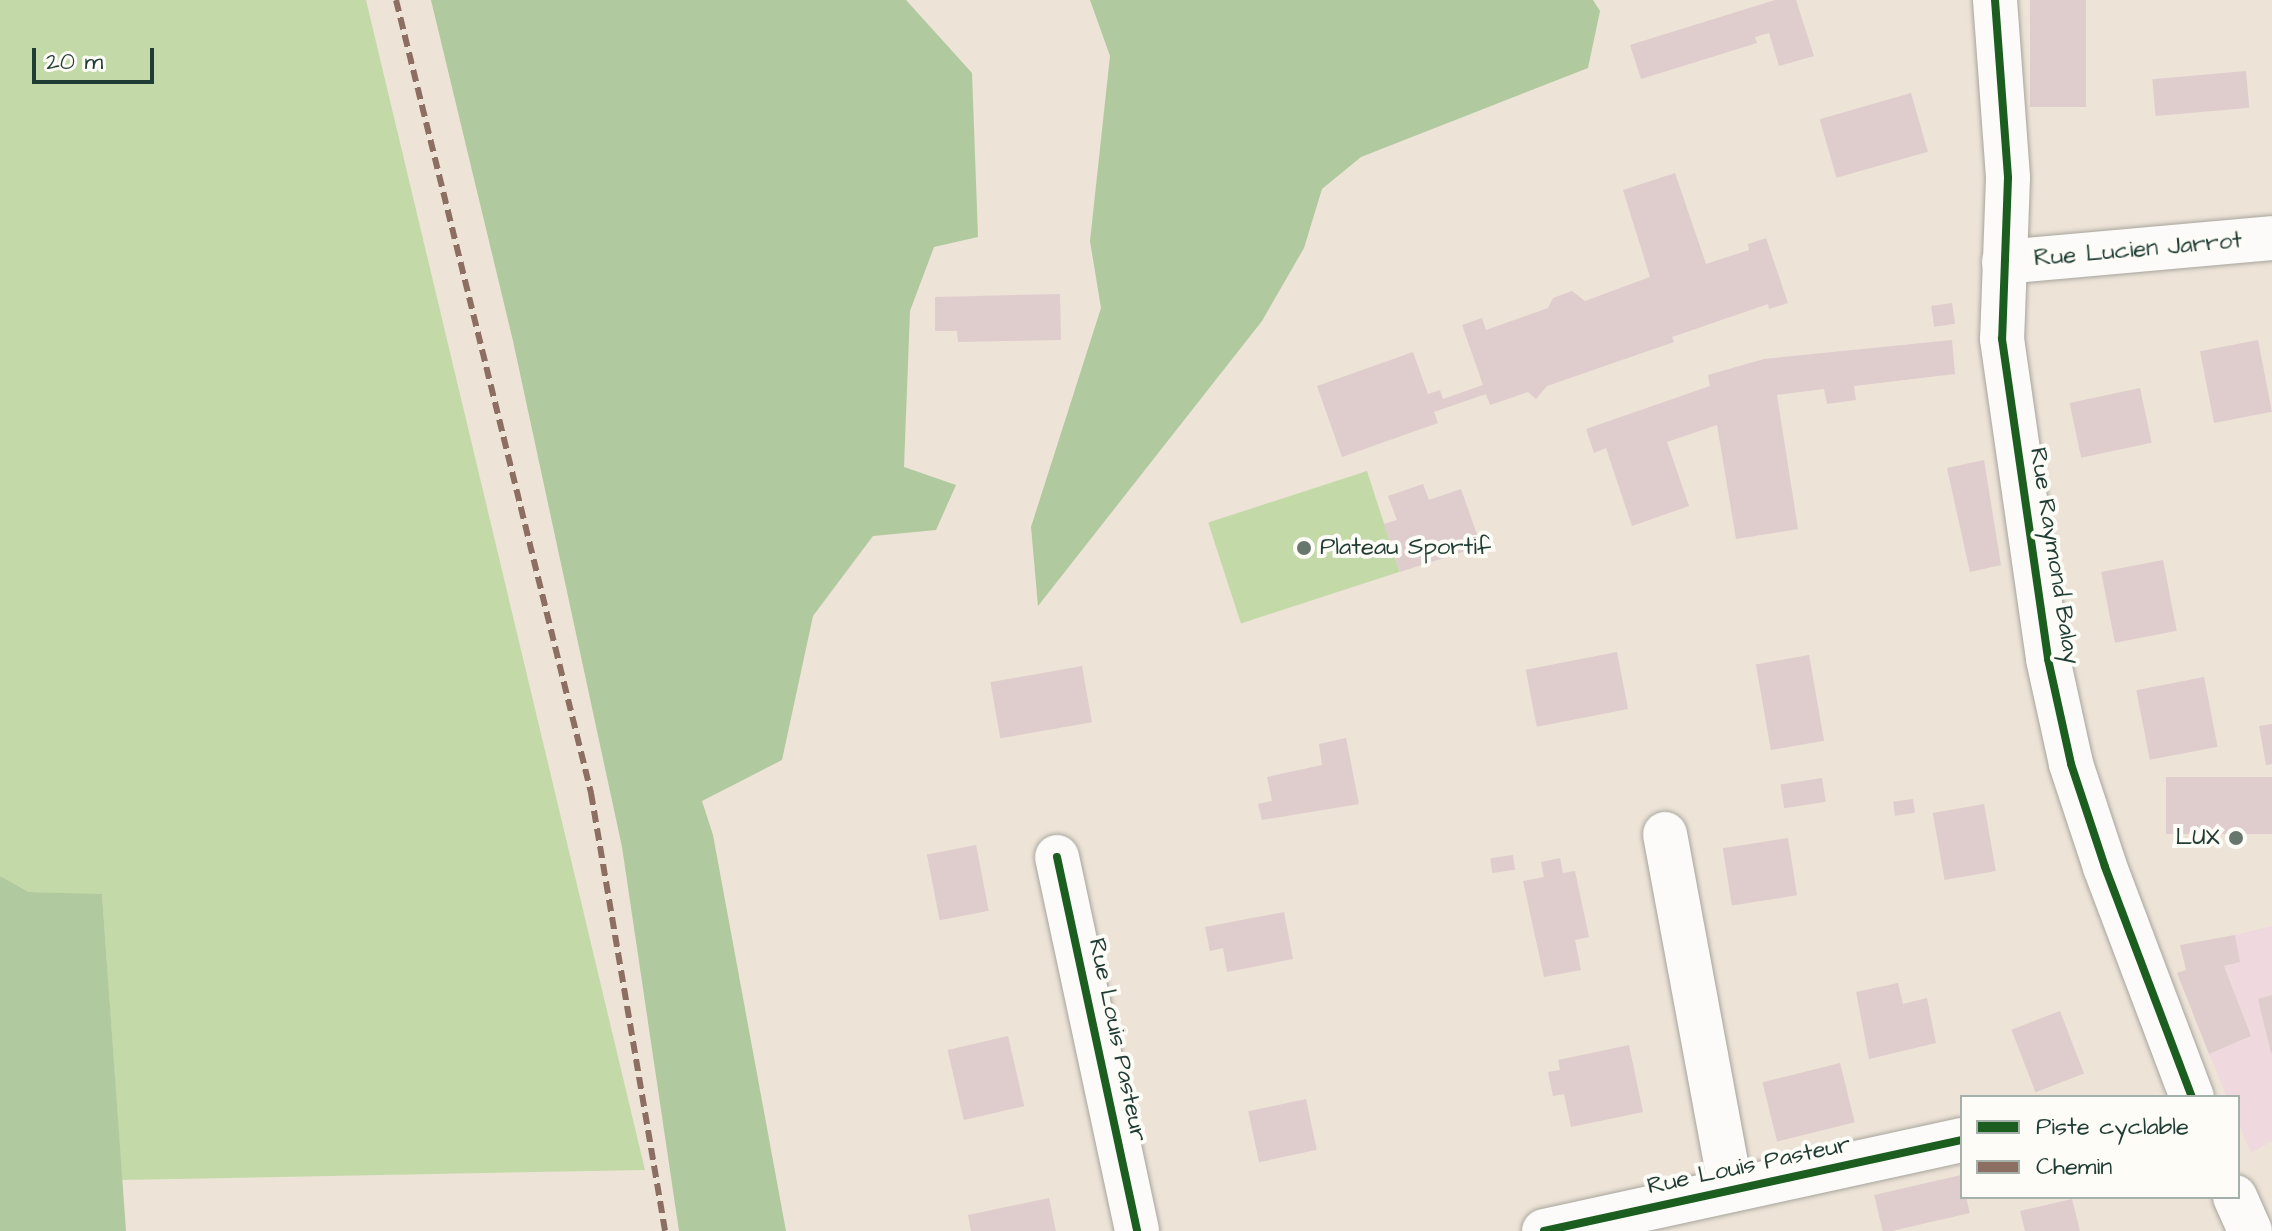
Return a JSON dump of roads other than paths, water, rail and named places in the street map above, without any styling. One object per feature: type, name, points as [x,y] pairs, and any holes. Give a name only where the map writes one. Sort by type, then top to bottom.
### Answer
[{"type":"street","name":"Rue Raymond Balay","points":[[1995,0],[2005,102],[2002,339],[2048,659],[2071,764],[2180,1095]]},
{"type":"street","name":"Rue Lucien Jarrot","points":[[2004,262],[2272,238]]},
{"type":"street","name":"Rue Louis Pasteur","points":[[1665,834],[1731,1190]]},
{"type":"street","name":"Rue Louis Pasteur","points":[[1057,857],[1137,1231]]},
{"type":"street","name":"Rue Louis Pasteur","points":[[1544,1231],[1960,1140]]},
{"type":"street","points":[[2236,1199],[2250,1231]]},
{"type":"place","name":"Plateau Sportif","points":[[1304,548]]},
{"type":"place","name":"LUX","points":[[2236,838]]}]
